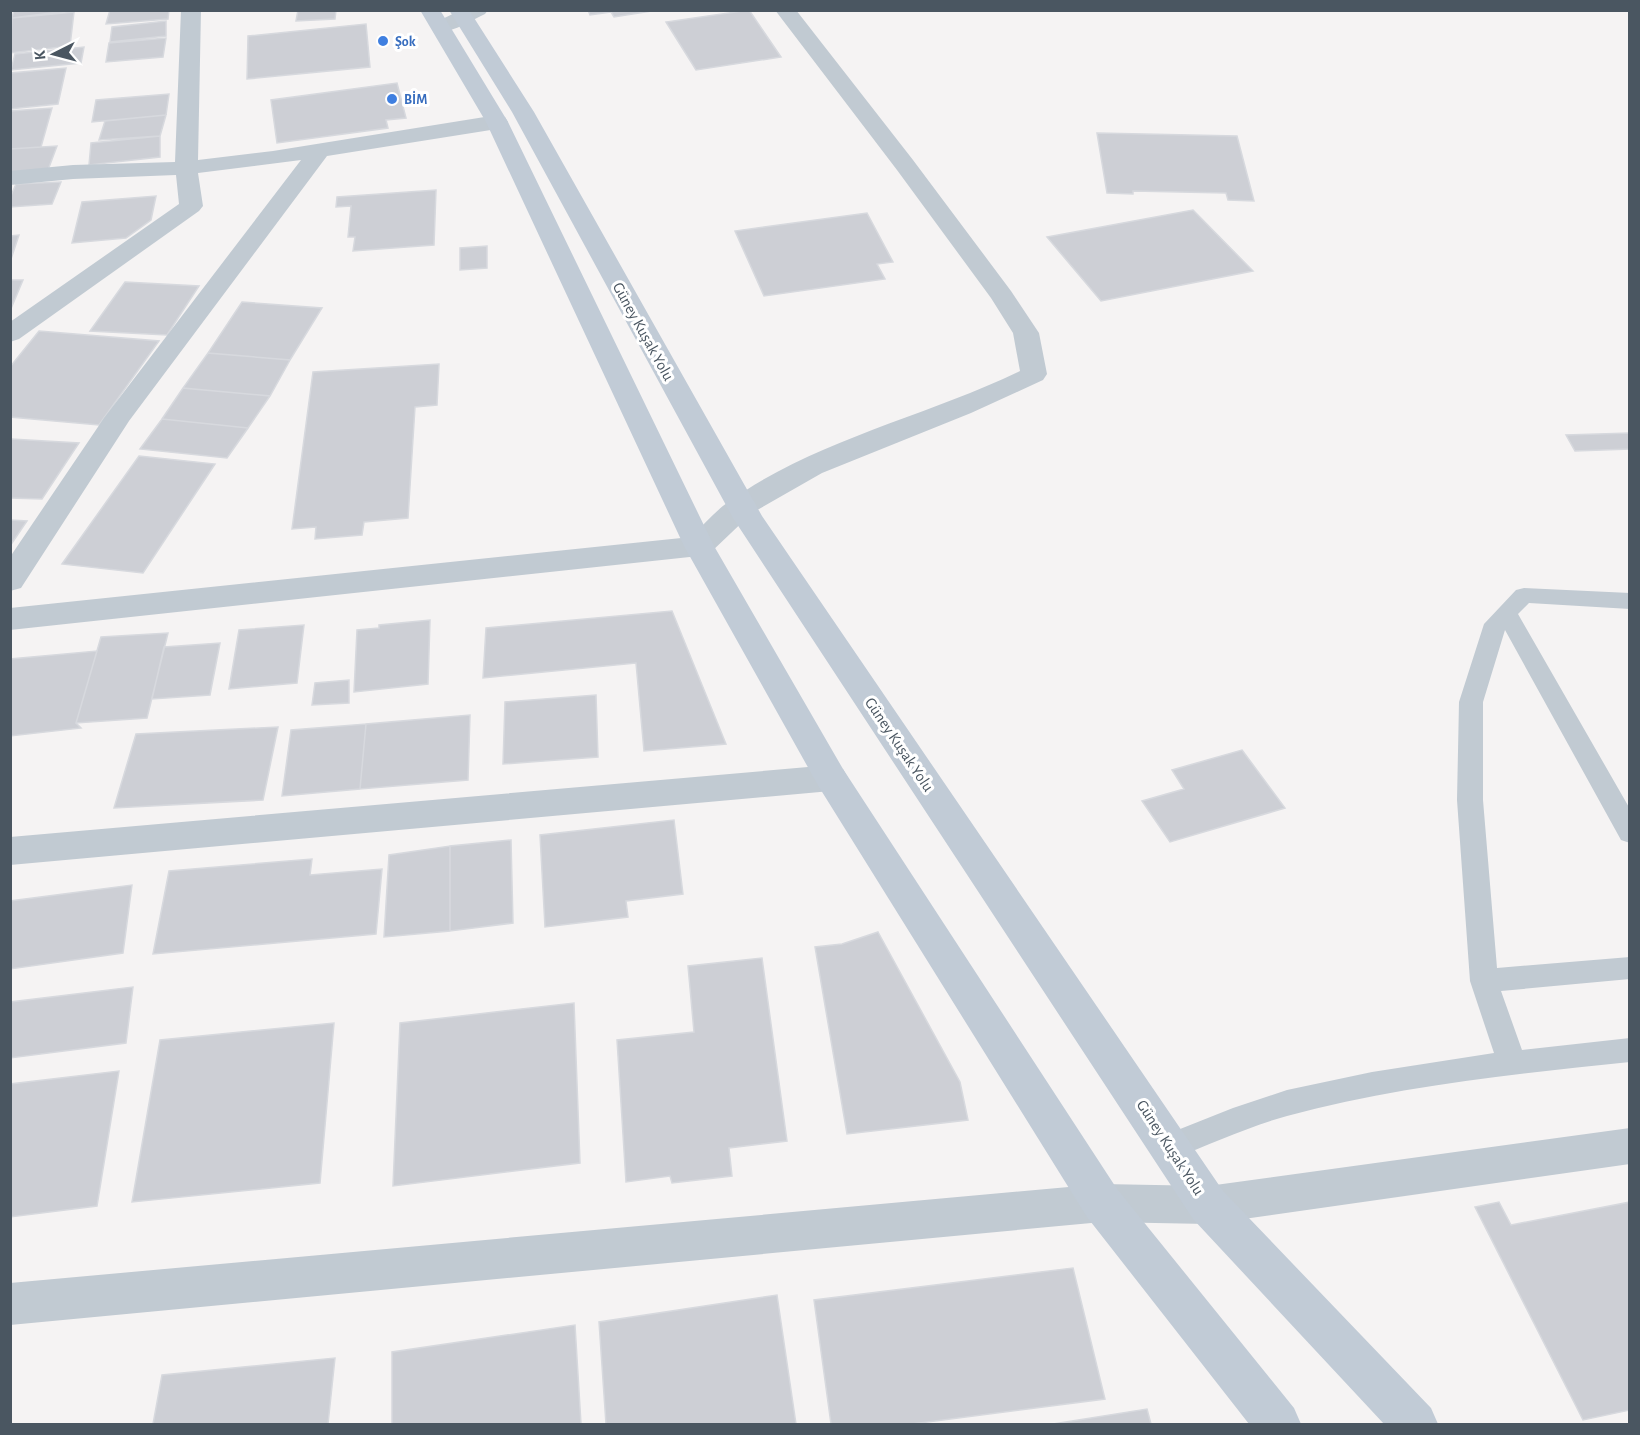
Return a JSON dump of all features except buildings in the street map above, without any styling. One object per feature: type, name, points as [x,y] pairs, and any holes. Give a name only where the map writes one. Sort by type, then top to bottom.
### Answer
[{"type":"main road","name":"Güney Kuşak Yolu","points":[[455,15],[523,112],[741,506],[1209,1205],[1414,1425]]},
{"type":"main road","name":"Güney Kuşak Yolu","points":[[455,15],[497,122],[699,546],[831,778],[1102,1203],[1278,1425]]},
{"type":"street","points":[[10,334],[191,206],[186,168],[191,10]]},
{"type":"street","points":[[10,619],[699,546],[741,506],[811,465],[1003,391],[1034,374],[1026,333],[1002,296],[905,165],[785,10]]},
{"type":"street","points":[[10,178],[73,172],[186,168],[319,152],[497,122]]},
{"type":"street","points":[[10,581],[118,418],[319,152]]},
{"type":"street","points":[[10,851],[831,778]]},
{"type":"street","points":[[10,1304],[1102,1203],[1209,1205],[1629,1146]]},
{"type":"lane","points":[[1512,1062],[1484,981],[1470,800],[1471,702],[1495,624],[1524,595],[1629,601]]},
{"type":"lane","points":[[1506,612],[1629,833]]},
{"type":"lane","points":[[1484,981],[1629,968]]},
{"type":"lane","points":[[1171,1146],[1284,1104],[1384,1080],[1512,1062],[1629,1050]]},
{"type":"place","name":"Şok","points":[[383,41]]},
{"type":"place","name":"BİM","points":[[392,99]]}]
